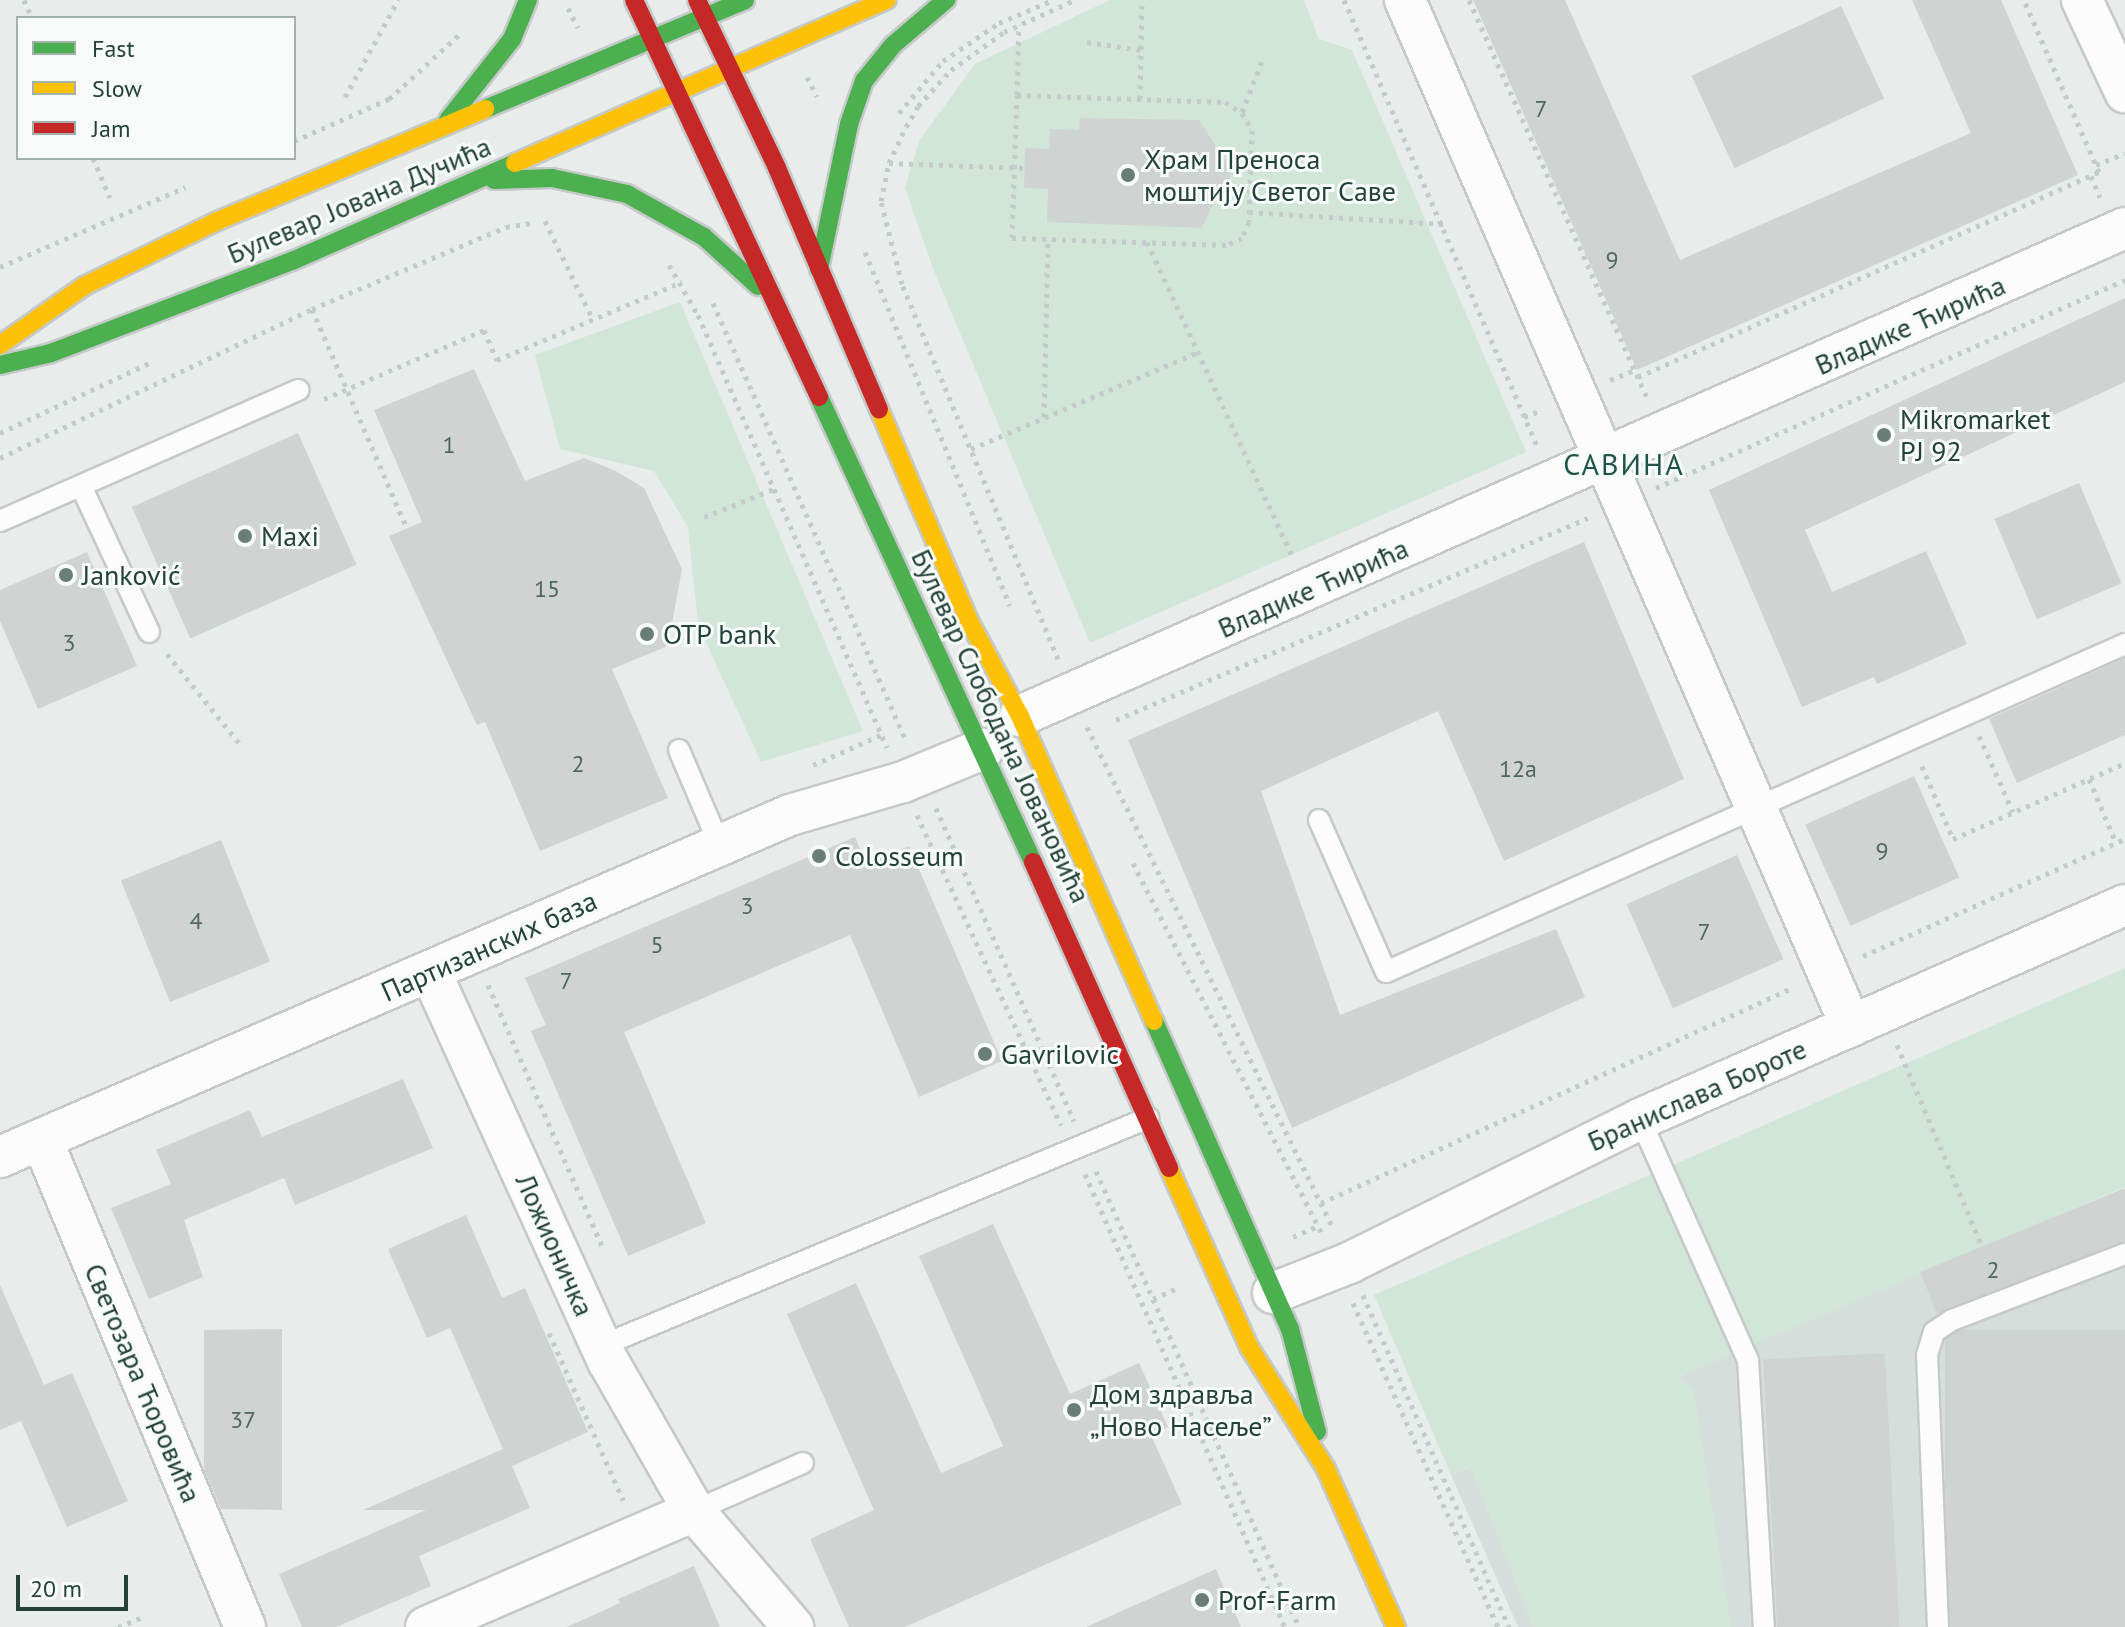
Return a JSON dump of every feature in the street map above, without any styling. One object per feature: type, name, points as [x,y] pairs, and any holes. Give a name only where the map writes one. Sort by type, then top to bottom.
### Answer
[{"type":"street","points":[[445,124],[512,39],[528,0]]},
{"type":"street","name":"Булевар Слободана Јовановића","points":[[634,0],[983,749],[1249,1347],[1326,1469],[1396,1627]]},
{"type":"street","name":"Булевар Јована Дучића","points":[[0,345],[97,280],[215,222],[445,124],[653,41],[701,8],[745,0]]},
{"type":"street","name":"Булевар Јована Дучића","points":[[0,365],[133,324],[476,181],[887,0]]},
{"type":"street","points":[[819,269],[849,124],[864,81],[893,45],[946,0]]},
{"type":"street","points":[[1405,0],[1828,972],[1867,1019]]},
{"type":"street","points":[[2082,0],[2125,92]]},
{"type":"street","name":"Булевар Слободана Јовановића","points":[[701,8],[732,68],[968,619],[1020,716],[1290,1329],[1326,1469]]},
{"type":"street","points":[[476,181],[552,178],[627,194],[704,237],[770,297]]},
{"type":"street","name":"Владике Ћирића","points":[[1020,716],[1607,460],[2125,228]]},
{"type":"street","name":"Партизанских база","points":[[0,1157],[790,815],[912,778],[983,749]]},
{"type":"street","name":"Бранислава Бороте","points":[[1273,1293],[1343,1265],[1640,1119],[2125,905]]},
{"type":"street","name":"Ложионичка","points":[[430,971],[601,1346],[694,1511],[793,1627]]},
{"type":"street","name":"Светозара Ћоровића","points":[[42,1140],[245,1627]]},
{"type":"street","points":[[426,1627],[694,1511]]},
{"type":"lane","points":[[0,521],[298,390]]},
{"type":"lane","points":[[81,486],[149,632]]},
{"type":"lane","points":[[1319,820],[1386,972],[2125,644]]},
{"type":"lane","points":[[679,750],[720,846]]},
{"type":"lane","points":[[601,1346],[1148,1118]]},
{"type":"lane","points":[[1640,1119],[1748,1360],[1764,1627]]},
{"type":"lane","points":[[1938,1627],[1927,1355],[1934,1332],[1952,1320],[2125,1254]]},
{"type":"lane","points":[[694,1511],[803,1463]]},
{"type":"path","points":[[345,97],[398,0]]},
{"type":"path","points":[[1075,0],[1019,25],[951,70],[918,106],[889,163],[881,201],[892,256],[1072,693],[1321,1203],[1343,1265],[1498,1627]]},
{"type":"path","points":[[1140,99],[1142,0]]},
{"type":"path","points":[[1344,0],[1444,224],[1570,526]]},
{"type":"path","points":[[1469,0],[1681,477]]},
{"type":"path","points":[[1638,377],[2099,172],[2024,0]]},
{"type":"path","points":[[1017,95],[1225,102],[1242,113],[1252,130],[1249,212],[1242,238],[1226,245],[1012,238],[1019,25]]},
{"type":"path","points":[[296,140],[389,99],[468,27]]},
{"type":"path","points":[[1087,42],[1141,50]]},
{"type":"path","points":[[1242,113],[1262,61]]},
{"type":"path","points":[[2096,165],[2125,153]]},
{"type":"path","points":[[94,160],[110,198]]},
{"type":"path","points":[[889,163],[1024,168]]},
{"type":"path","points":[[0,267],[197,182]]},
{"type":"path","points":[[1249,212],[1444,224]]},
{"type":"path","points":[[545,221],[593,320]]},
{"type":"path","points":[[0,458],[312,309],[506,227],[558,221]]},
{"type":"path","points":[[1044,417],[1048,239]]},
{"type":"path","points":[[1147,242],[1307,590]]},
{"type":"path","points":[[863,245],[1014,614]]},
{"type":"path","points":[[658,255],[682,282],[774,489],[912,778],[1299,1627]]},
{"type":"path","points":[[346,389],[484,330],[497,360],[682,282]]},
{"type":"path","points":[[707,289],[912,778],[1078,1146],[1285,1627]]},
{"type":"path","points":[[312,309],[406,526]]},
{"type":"path","points":[[971,449],[1198,352]]},
{"type":"path","points":[[704,517],[774,489]]},
{"type":"path","points":[[149,632],[240,744]]},
{"type":"path","points":[[1969,714],[2013,812]]},
{"type":"path","points":[[1910,739],[1953,839],[2125,763]]},
{"type":"path","points":[[2089,779],[2116,843]]},
{"type":"path","points":[[1321,1203],[2125,839]]},
{"type":"path","points":[[1130,857],[1343,1265],[1509,1627]]},
{"type":"path","points":[[487,984],[607,1258]]},
{"type":"path","points":[[1867,1019],[1982,1246]]},
{"type":"path","points":[[118,1627],[143,1617]]},
{"type":"shaded area","points":[[2125,1240],[2125,1627],[1518,1627],[1451,1475],[1920,1272],[1939,1317]]},
{"type":"green space","points":[[1110,0],[1304,0],[1319,39],[1352,50],[1526,452],[1090,643],[934,271],[905,188],[919,141],[975,64]]},
{"type":"green space","points":[[680,302],[863,731],[761,762],[698,625],[688,527],[654,471],[560,449],[535,355]]},
{"type":"green space","points":[[2125,968],[2125,1187],[1677,1377],[1693,1387],[1731,1627],[1533,1627],[1470,1466],[1451,1475],[1374,1295]]},
{"type":"building","points":[[1473,0],[1565,0],[1680,260],[1971,133],[1912,0],[2001,0],[2078,175],[1637,370]]},
{"type":"building","points":[[1841,6],[1884,98],[1735,168],[1691,76]]},
{"type":"building","name":"Храм Преноса моштију Светог Саве","points":[[1080,118],[1199,120],[1231,170],[1227,191],[1213,204],[1202,228],[1047,222],[1048,189],[1024,188],[1025,148],[1049,149],[1050,129],[1079,130]]},
{"type":"building","points":[[2125,298],[2125,382],[1805,530],[1832,592],[1926,551],[1967,644],[1877,684],[1874,677],[1802,707],[1709,490]]},
{"type":"building","points":[[474,369],[525,481],[584,458],[616,471],[644,488],[682,569],[668,646],[612,669],[668,798],[540,851],[485,722],[477,725],[389,536],[422,522],[374,410]]},
{"type":"building","name":"Maxi","points":[[298,433],[357,565],[190,639],[132,507]]},
{"type":"building","points":[[2079,483],[2122,583],[2037,619],[1994,519]]},
{"type":"building","points":[[1584,542],[1684,779],[1504,861],[1438,711],[1261,791],[1340,1015],[1556,929],[1585,997],[1292,1128],[1128,740]]},
{"type":"building","points":[[87,552],[137,666],[38,709],[0,621],[0,590]]},
{"type":"building","points":[[2125,658],[2125,735],[2017,783],[1989,719]]},
{"type":"building","points":[[1914,776],[1959,877],[1850,926],[1805,824]]},
{"type":"building","points":[[855,837],[866,864],[909,846],[1002,1061],[919,1097],[850,935],[624,1032],[706,1223],[628,1256],[531,1031],[546,1025],[525,978]]},
{"type":"building","points":[[221,840],[270,961],[170,1002],[121,880]]},
{"type":"building","points":[[1737,855],[1783,959],[1673,1008],[1626,904]]},
{"type":"building","points":[[403,1079],[433,1148],[295,1205],[284,1178],[184,1220],[203,1277],[149,1299],[111,1208],[171,1184],[156,1150],[250,1110],[262,1137]]},
{"type":"building","points":[[2125,1188],[2125,1241],[1937,1314],[1920,1272]]},
{"type":"building","points":[[466,1215],[502,1298],[525,1288],[588,1432],[512,1466],[530,1508],[419,1556],[431,1586],[336,1627],[302,1627],[279,1574],[426,1510],[363,1510],[503,1449],[450,1328],[427,1338],[388,1249]]},
{"type":"building","name":"Дом здравља „Ново Насеље”","points":[[993,1224],[1070,1394],[1139,1363],[1168,1427],[1151,1435],[1182,1504],[905,1627],[849,1627],[810,1539],[874,1510],[787,1314],[856,1283],[941,1473],[1003,1446],[919,1256]]},
{"type":"building","points":[[0,1285],[44,1385],[72,1373],[128,1501],[67,1527],[21,1421],[0,1430]]},
{"type":"building","points":[[282,1329],[282,1510],[221,1509],[204,1469],[204,1330]]},
{"type":"building","points":[[1945,1330],[2125,1330],[2125,1627],[1945,1627]]},
{"type":"building","points":[[1885,1353],[1899,1627],[1777,1627],[1763,1359]]},
{"type":"building","points":[[694,1566],[720,1627],[567,1627],[620,1603],[618,1599]]},
{"type":"building","points":[[1216,1569],[1241,1627],[1086,1627]]},
{"type":"traffic: fast","points":[[448,120],[512,39],[528,0]]},
{"type":"traffic: fast","points":[[485,109],[745,0]]},
{"type":"traffic: fast","points":[[819,269],[849,124],[864,81],[893,45],[946,0]]},
{"type":"traffic: fast","points":[[0,365],[51,353],[292,261],[515,163]]},
{"type":"traffic: fast","points":[[494,180],[552,178],[627,194],[704,237],[758,286]]},
{"type":"traffic: fast","points":[[819,397],[1033,862]]},
{"type":"traffic: fast","points":[[1154,1021],[1290,1329],[1317,1432]]},
{"type":"traffic: slow","points":[[515,163],[887,0]]},
{"type":"traffic: slow","points":[[0,345],[84,286],[215,222],[485,109]]},
{"type":"traffic: slow","points":[[879,409],[968,619],[1020,716],[1154,1021]]},
{"type":"traffic: slow","points":[[1169,1168],[1249,1347],[1326,1469],[1396,1627]]},
{"type":"traffic: jam","points":[[634,0],[819,397]]},
{"type":"traffic: jam","points":[[697,0],[777,168],[879,409]]},
{"type":"traffic: jam","points":[[1033,862],[1169,1168]]},
{"type":"place","name":"Храм Преноса моштију Светог Саве","points":[[1128,175]]},
{"type":"place","name":"Mikromarket PJ 92","points":[[1884,435]]},
{"type":"place","name":"Maxi","points":[[245,536]]},
{"type":"place","name":"Janković","points":[[66,575]]},
{"type":"place","name":"OTP bank","points":[[647,634]]},
{"type":"place","name":"Colosseum","points":[[819,856]]},
{"type":"place","name":"Gavrilovic","points":[[985,1054]]},
{"type":"place","name":"Дом здравља „Ново Насеље”","points":[[1074,1410]]},
{"type":"place","name":"Prof-Farm","points":[[1202,1600]]},
{"type":"district","name":"САВИНА","points":[[1624,464]]}]
